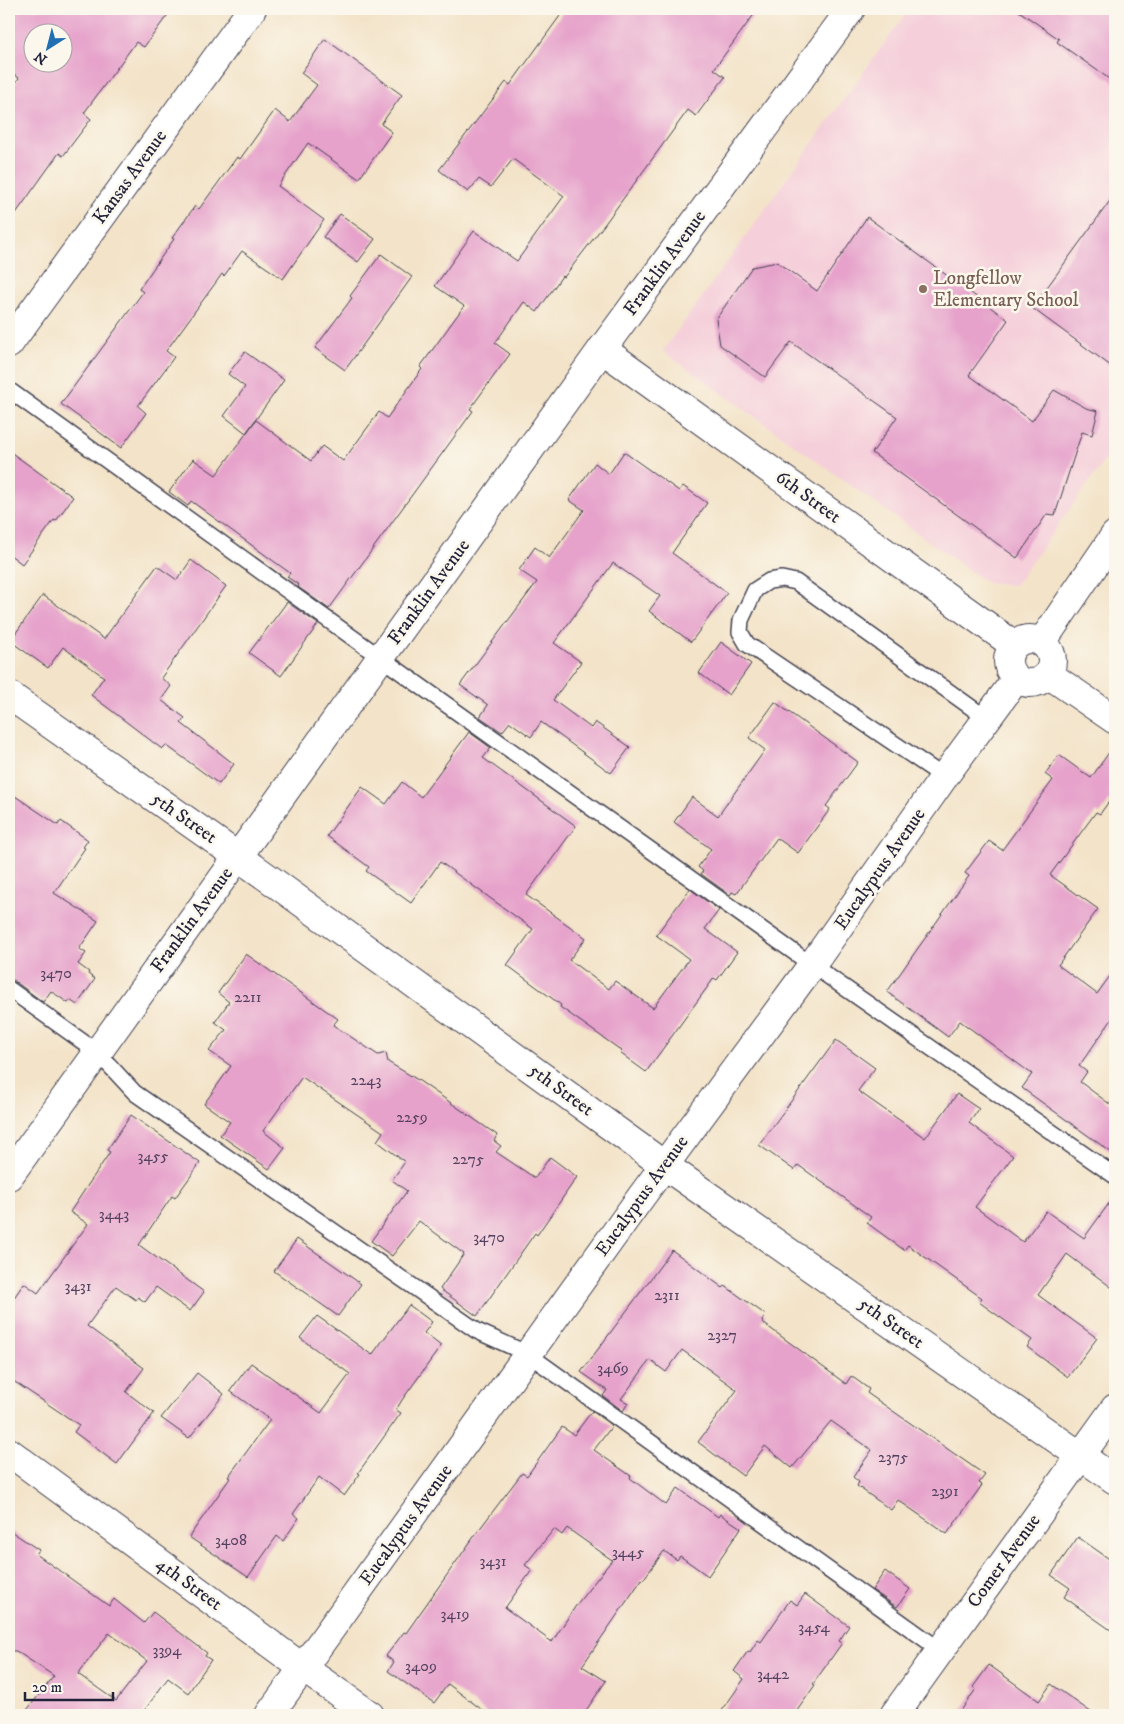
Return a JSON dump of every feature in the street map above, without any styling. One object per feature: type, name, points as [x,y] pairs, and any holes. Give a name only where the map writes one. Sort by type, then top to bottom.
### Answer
[{"type":"street","name":"Kansas Avenue","points":[[9,344],[252,9]]},
{"type":"street","name":"Franklin Avenue","points":[[9,1176],[602,349],[851,9]]},
{"type":"street","name":"6th Street","points":[[602,349],[1014,645]]},
{"type":"street","points":[[1042,642],[1115,535]]},
{"type":"street","points":[[1027,638],[1042,642],[1051,653],[1052,660],[1048,674],[1043,679],[1030,683],[1016,679],[1009,666],[1008,659],[1014,645],[1020,640],[1027,638]]},
{"type":"street","points":[[1048,674],[1115,720]]},
{"type":"street","name":"Eucalyptus Avenue","points":[[269,1715],[664,1165],[812,965],[986,718],[1016,679]]},
{"type":"street","name":"5th Street","points":[[9,695],[238,856],[664,1165],[1115,1480]]},
{"type":"street","name":"Comer Avenue","points":[[894,1715],[1115,1408]]},
{"type":"street","name":"4th Street","points":[[9,1452],[370,1715]]},
{"type":"lane","points":[[9,390],[812,965],[1115,1176]]},
{"type":"lane","points":[[944,777],[747,644],[740,632],[742,620],[755,590],[769,581],[782,579],[796,582],[986,718]]},
{"type":"lane","points":[[9,989],[98,1052],[135,1093],[477,1330],[528,1354],[940,1650]]},
{"type":"shaded area","points":[[909,9],[1115,9],[1115,446],[1015,585],[987,583],[663,351]]},
{"type":"building","points":[[9,9],[172,9],[144,47],[136,42],[84,113],[91,119],[63,156],[59,153],[9,223],[9,93],[19,78],[9,70]]},
{"type":"building","points":[[565,9],[758,9],[714,69],[725,77],[696,116],[688,110],[604,225],[564,277],[562,276],[537,312],[524,302],[495,343],[510,354],[470,409],[473,411],[329,609],[287,577],[290,573],[191,501],[188,506],[169,492],[193,459],[216,475],[256,420],[311,461],[322,446],[343,461],[379,412],[387,418],[422,369],[420,367],[464,306],[435,286],[474,231],[517,261],[564,196],[513,159],[491,187],[479,179],[468,192],[439,170],[506,82],[510,85]]},
{"type":"building","points":[[1016,9],[1115,9],[1115,83],[1057,42],[1059,39]]},
{"type":"building","points":[[325,39],[402,95],[381,124],[392,132],[359,179],[308,143],[278,186],[324,220],[283,279],[242,251],[224,276],[222,274],[166,351],[174,357],[138,406],[146,413],[121,448],[61,404],[143,292],[139,289],[195,206],[199,209],[237,157],[240,159],[275,110],[290,122],[317,85],[301,73]]},
{"type":"building","points":[[1115,194],[1115,369],[1032,308]]},
{"type":"building","points":[[340,214],[375,239],[358,262],[323,237]]},
{"type":"building","points":[[867,217],[1008,320],[969,375],[1032,421],[1054,390],[1086,408],[1098,411],[1092,435],[1082,432],[1055,515],[1047,514],[1017,558],[872,453],[897,417],[791,342],[765,377],[720,345],[716,319],[752,267],[777,262],[817,291]]},
{"type":"building","points":[[381,254],[412,277],[345,370],[315,348],[352,298],[350,296]]},
{"type":"building","points":[[245,352],[284,380],[246,433],[224,416],[245,387],[228,374]]},
{"type":"building","points":[[9,451],[73,497],[22,564],[9,554]]},
{"type":"building","points":[[624,452],[679,491],[683,486],[707,503],[672,553],[727,593],[691,642],[649,611],[660,596],[613,563],[554,643],[581,662],[553,700],[591,728],[595,722],[630,747],[611,773],[541,722],[531,737],[510,722],[502,732],[480,717],[488,705],[460,685],[537,582],[519,570],[535,547],[549,558],[584,510],[569,500],[595,463],[609,474]]},
{"type":"building","points":[[191,560],[226,586],[161,678],[171,686],[161,700],[185,718],[181,723],[234,764],[219,784],[166,745],[162,749],[91,695],[104,677],[63,647],[48,668],[10,641],[43,595],[104,639],[157,566],[177,580]]},
{"type":"building","points":[[287,602],[318,624],[281,676],[249,653]]},
{"type":"building","points":[[721,642],[751,664],[729,695],[699,673]]},
{"type":"building","points":[[775,702],[858,762],[826,806],[830,809],[798,853],[777,838],[736,894],[732,892],[730,895],[701,874],[703,871],[698,867],[711,849],[674,822],[692,797],[718,816],[765,750],[749,738]]},
{"type":"building","points":[[469,732],[491,748],[483,758],[576,826],[526,895],[586,938],[569,960],[609,989],[615,981],[653,1008],[689,959],[656,935],[690,889],[719,910],[705,929],[737,952],[717,980],[714,978],[646,1072],[620,1053],[622,1051],[560,1007],[561,1005],[507,965],[533,929],[440,862],[411,903],[366,871],[369,867],[327,836],[362,787],[386,804],[402,782],[421,797]]},
{"type":"building","points":[[1115,744],[1115,793],[1100,814],[1096,812],[1050,875],[1098,909],[1058,965],[1097,994],[1115,969],[1115,1015],[1079,1066],[1087,1072],[1080,1082],[1115,1108],[1115,1155],[1022,1088],[1032,1074],[960,1021],[948,1037],[887,992],[969,876],[965,873],[989,841],[1002,850],[1053,780],[1045,774],[1059,755],[1091,778]]},
{"type":"building","points":[[9,792],[58,825],[61,821],[88,840],[83,847],[85,848],[54,893],[98,921],[79,949],[86,953],[78,964],[95,979],[77,1005],[70,1000],[68,1003],[51,991],[43,1002],[9,977]]},
{"type":"building","points":[[246,954],[338,1019],[333,1025],[378,1055],[386,1053],[388,1062],[418,1080],[497,1135],[494,1141],[501,1146],[496,1152],[535,1178],[550,1157],[577,1177],[477,1316],[440,1289],[464,1254],[419,1221],[392,1256],[371,1241],[407,1191],[392,1180],[405,1162],[377,1141],[383,1132],[302,1077],[263,1131],[285,1148],[269,1169],[220,1135],[230,1122],[204,1104],[231,1066],[209,1051],[226,1030],[215,1022],[229,1002],[218,993]]},
{"type":"building","points":[[836,1040],[875,1068],[858,1091],[925,1138],[957,1094],[979,1109],[969,1123],[1013,1156],[975,1207],[1023,1242],[1046,1211],[1084,1238],[1115,1195],[1115,1290],[1067,1254],[1038,1295],[1097,1338],[1068,1377],[1027,1347],[1032,1340],[979,1302],[982,1298],[908,1245],[904,1250],[867,1223],[871,1217],[798,1165],[794,1170],[759,1145]]},
{"type":"building","points":[[131,1115],[200,1163],[175,1198],[172,1196],[139,1245],[204,1292],[190,1311],[156,1287],[145,1302],[138,1297],[136,1300],[116,1286],[87,1326],[144,1368],[126,1392],[154,1413],[117,1464],[74,1432],[79,1425],[9,1378],[9,1305],[24,1283],[38,1293],[88,1224],[70,1212],[110,1152],[107,1150]]},
{"type":"building","points":[[297,1239],[361,1284],[338,1316],[274,1271]]},
{"type":"building","points":[[672,1250],[723,1288],[725,1286],[766,1315],[762,1321],[763,1323],[846,1384],[851,1376],[869,1389],[867,1393],[985,1475],[979,1483],[982,1485],[947,1534],[898,1500],[891,1510],[857,1486],[859,1482],[853,1477],[872,1450],[831,1421],[792,1468],[765,1446],[743,1476],[698,1442],[737,1390],[682,1350],[666,1372],[650,1360],[621,1399],[628,1403],[623,1411],[603,1396],[607,1390],[581,1372]]},
{"type":"building","points":[[409,1305],[432,1322],[424,1333],[441,1346],[402,1400],[396,1410],[401,1413],[344,1496],[319,1477],[293,1514],[299,1518],[283,1541],[277,1536],[248,1577],[189,1537],[230,1478],[228,1477],[270,1420],[230,1391],[251,1363],[321,1413],[350,1374],[300,1338],[317,1316],[372,1355]]},
{"type":"building","points":[[197,1373],[224,1394],[189,1438],[161,1418]]},
{"type":"building","points":[[592,1411],[612,1426],[594,1450],[631,1476],[630,1478],[666,1505],[678,1488],[718,1517],[720,1514],[741,1528],[708,1576],[680,1556],[677,1560],[664,1551],[642,1579],[582,1666],[606,1681],[583,1715],[489,1715],[448,1684],[434,1703],[388,1671],[394,1662],[386,1656],[404,1632],[406,1633],[478,1531],[522,1473],[527,1476],[562,1427],[574,1435]],"holes":[[[567,1528],[612,1560],[577,1604],[552,1642],[505,1608],[532,1570],[525,1565],[554,1529],[562,1535]]]},
{"type":"building","points":[[9,1530],[39,1550],[36,1554],[109,1606],[114,1599],[144,1623],[153,1612],[207,1653],[205,1656],[211,1660],[188,1693],[168,1678],[141,1715],[23,1715],[54,1676],[16,1651],[9,1651]],"holes":[[[109,1633],[147,1661],[116,1701],[78,1674]]]},
{"type":"building","points":[[1078,1537],[1115,1563],[1115,1633],[1064,1597],[1070,1588],[1051,1575]]},
{"type":"building","points":[[885,1571],[910,1589],[897,1607],[872,1590]]},
{"type":"building","points":[[805,1594],[849,1626],[839,1641],[842,1643],[794,1715],[719,1715],[744,1679],[734,1671],[748,1651],[750,1652],[758,1640],[761,1642],[790,1600],[797,1605]]},
{"type":"building","points":[[989,1665],[1039,1701],[1051,1684],[1095,1715],[958,1715],[976,1689],[973,1687]]},
{"type":"place","name":"Longfellow Elementary School","points":[[923,289]]}]
